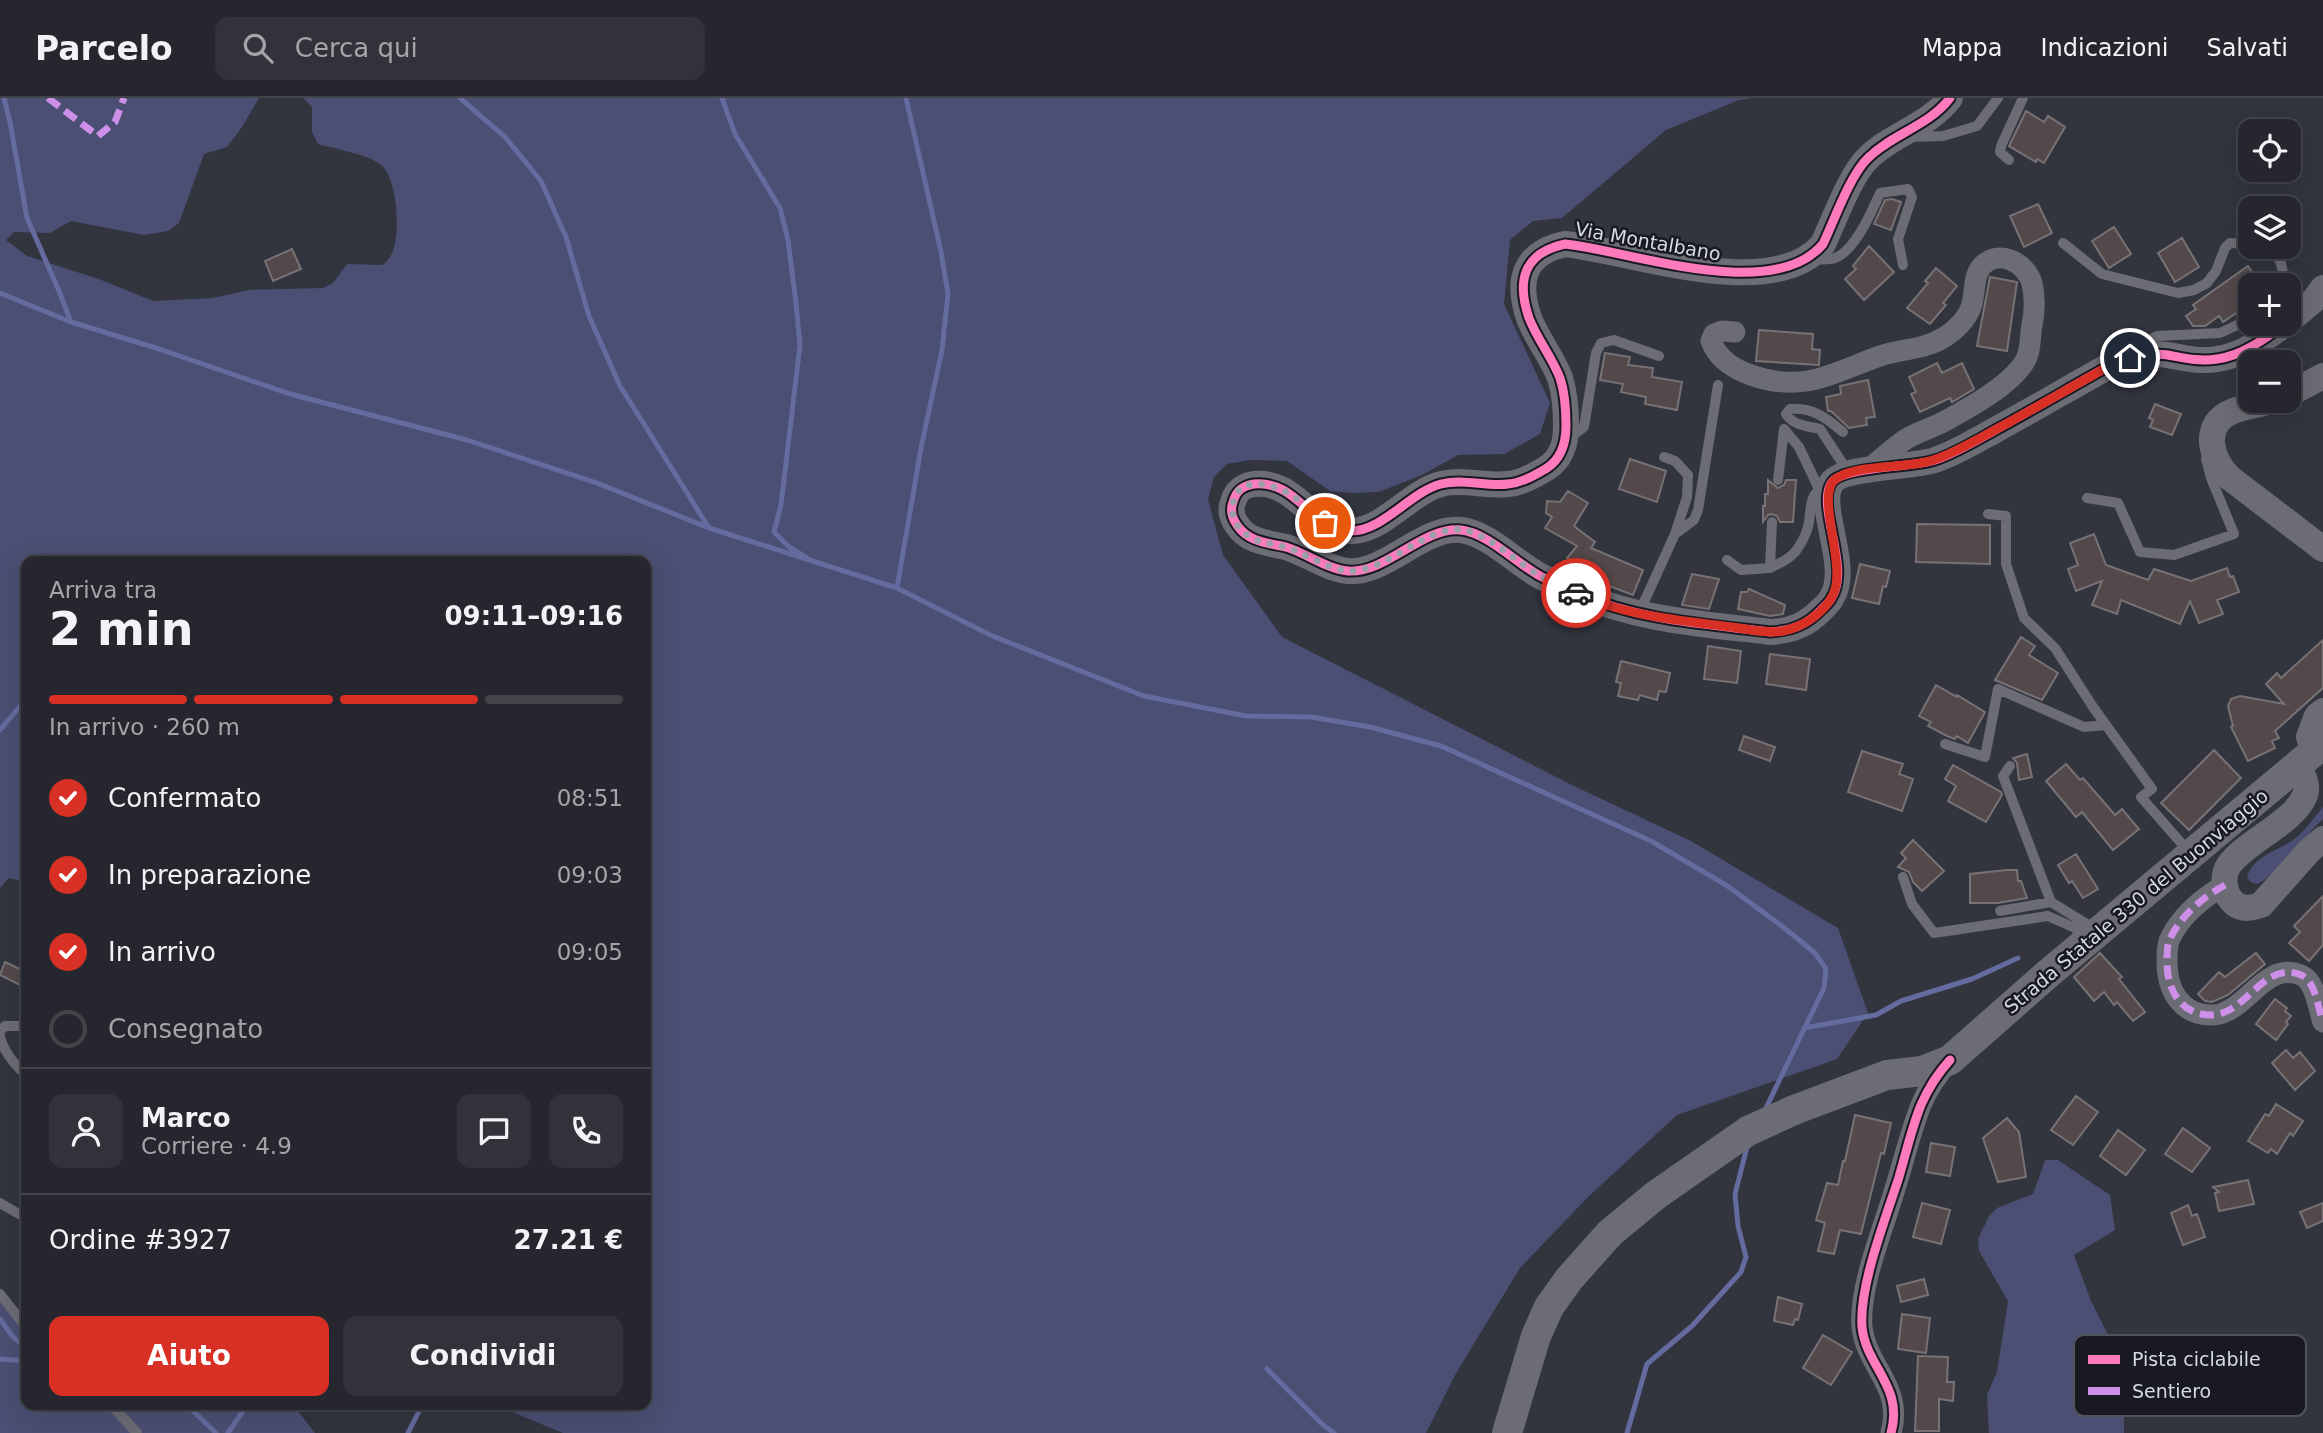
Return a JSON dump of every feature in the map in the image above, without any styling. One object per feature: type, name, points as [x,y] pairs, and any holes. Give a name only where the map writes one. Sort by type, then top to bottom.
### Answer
[{"type":"main road","name":"Strada Statale 330 del Buonviaggio","points":[[1507,1433],[1536,1336],[1549,1307],[1569,1279],[1611,1233],[1656,1195],[1748,1131],[1887,1075],[1922,1071],[1950,1060],[2312,753]]},
{"type":"street","points":[[1803,261],[1814,255],[1823,244],[1864,161],[1923,122],[1951,98]]},
{"type":"street","name":"Via Montalbano","points":[[1566,440],[1564,394],[1560,377],[1529,317],[1525,298],[1526,272],[1531,260],[1539,253],[1564,244],[1739,274],[1783,268],[1803,261]]},
{"type":"street","points":[[1566,440],[1563,450],[1550,466],[1520,482],[1506,485],[1456,482],[1439,484],[1366,528],[1352,531],[1338,530],[1325,523],[1293,496],[1279,488],[1263,484],[1241,487],[1231,510],[1235,523],[1249,537],[1309,555],[1345,571],[1365,569],[1441,531],[1463,530],[1479,534],[1539,575],[1608,605],[1639,613],[1769,632],[1783,631],[1808,622],[1832,597],[1836,588],[1838,575],[1835,541],[1828,504],[1841,479],[1908,439],[1945,421],[2002,385],[2026,359],[2035,311],[2034,290],[2030,275],[2020,264],[2010,259],[1989,261],[1982,266],[1976,281],[1971,307],[1959,326],[1943,338],[1808,381],[1782,382],[1744,372],[1724,359],[1713,348],[1711,341],[1714,334],[1722,331],[1734,332]]},
{"type":"street","points":[[2301,310],[2323,288]]},
{"type":"street","points":[[1841,479],[1935,460],[1981,438],[2109,366],[2145,354],[2216,360],[2246,349],[2266,336]]},
{"type":"street","points":[[2301,388],[2323,376]]},
{"type":"street","points":[[2238,410],[2222,418],[2212,435],[2218,465],[2230,478],[2323,550]]},
{"type":"street","points":[[2323,711],[2317,716],[2309,737],[2312,753],[2301,803],[2229,865],[2225,885],[2230,899],[2238,906],[2250,908],[2261,905],[2323,839]]},
{"type":"street","points":[[2225,885],[2206,895],[2173,934],[2168,944],[2167,973],[2174,995],[2181,1003],[2198,1013],[2223,1014],[2269,978],[2287,972],[2300,974],[2311,985],[2323,1022]]},
{"type":"street","name":"Strada Statale 330 del Buonviaggio","points":[[1891,1433],[1894,1423],[1893,1402],[1862,1329],[1864,1290],[1921,1104],[1950,1060]]},
{"type":"lane","points":[[1899,136],[1943,136],[1977,126],[1998,98]]},
{"type":"lane","points":[[2009,160],[2000,152],[2001,146],[2024,98]]},
{"type":"lane","points":[[1803,261],[1837,258],[1867,223],[1880,193],[1908,189],[1912,197],[1898,239],[1903,265]]},
{"type":"lane","points":[[2063,243],[2102,274],[2178,293],[2194,290],[2207,283],[2216,271],[2225,248],[2230,243],[2238,243]]},
{"type":"lane","points":[[2145,354],[2146,342],[2157,335],[2220,333],[2238,325]]},
{"type":"lane","points":[[1566,440],[1584,427],[1601,343],[1614,340],[1659,356]]},
{"type":"lane","points":[[1675,534],[1694,520],[1698,510],[1718,385]]},
{"type":"lane","points":[[1841,479],[1841,461],[1821,429],[1797,425],[1786,414],[1790,409],[1798,408],[1824,415],[1843,432]]},
{"type":"lane","points":[[1778,480],[1784,429],[1799,447],[1841,479]]},
{"type":"lane","points":[[2087,498],[2118,503],[2140,552],[2174,555],[2234,534],[2211,478],[2205,455],[2214,453]]},
{"type":"lane","points":[[1639,613],[1675,534],[1688,497],[1688,475],[1675,461],[1664,457]]},
{"type":"lane","points":[[1727,560],[1741,570],[1770,568],[1797,551],[1809,526],[1813,497],[1841,479]]},
{"type":"lane","points":[[1988,514],[2006,516],[2006,564],[2024,618],[2055,648],[2152,789],[2141,797],[2191,854]]},
{"type":"lane","points":[[1770,568],[1772,522]]},
{"type":"lane","points":[[1945,744],[1985,757],[1998,689],[2084,727],[2106,725]]},
{"type":"lane","points":[[2010,766],[2003,776],[2051,902],[2094,937]]},
{"type":"lane","points":[[1903,877],[1912,904],[1934,933],[2048,916],[2094,937]]},
{"type":"lane","points":[[2000,911],[2051,902]]},
{"type":"lane","points":[[21,1026],[5,1026],[0,1033],[3,1047],[21,1071]]},
{"type":"lane","points":[[0,1203],[21,1215]]},
{"type":"lane","points":[[0,1294],[21,1321]]},
{"type":"lane","points":[[116,1410],[137,1433]]},
{"type":"shaded area","points":[[0,98],[259,98],[227,147],[204,154],[179,223],[168,231],[144,235],[71,221],[50,233],[14,232],[6,240],[27,256],[99,279],[153,301],[213,298],[249,290],[323,288],[333,283],[347,264],[382,265],[389,258],[394,249],[397,223],[394,194],[386,171],[367,157],[318,144],[312,132],[312,107],[303,98],[1752,98],[1739,100],[1666,130],[1562,218],[1533,221],[1510,240],[1504,304],[1550,403],[1540,434],[1504,454],[1458,455],[1424,474],[1379,492],[1330,491],[1287,461],[1250,460],[1227,464],[1214,477],[1208,499],[1223,555],[1282,637],[1574,786],[1691,841],[1838,928],[1868,1013],[1837,1059],[1677,1115],[1588,1197],[1520,1268],[1455,1375],[1426,1433],[563,1433],[507,1410],[651,1410],[651,556],[21,556],[21,881],[9,878],[0,888]]},
{"type":"shaded area","points":[[2323,807],[2323,819],[2276,871],[2257,884],[2247,878],[2255,863],[2291,842]]},
{"type":"shaded area","points":[[2045,1160],[2058,1160],[2110,1195],[2115,1230],[2074,1255],[2091,1301],[2109,1335],[2074,1335],[2074,1416],[2124,1416],[2124,1433],[1989,1433],[1987,1395],[1997,1372],[2008,1301],[1979,1251],[1978,1239],[1989,1216],[1997,1208],[2033,1194]]},
{"type":"shaded area","points":[[0,1298],[21,1323],[21,1410],[297,1410],[315,1433],[0,1433]]},
{"type":"building","points":[[2026,111],[2044,122],[2048,116],[2065,127],[2044,163],[2037,159],[2036,162],[2009,146]]},
{"type":"building","points":[[1885,200],[1901,202],[1891,230],[1874,224]]},
{"type":"building","points":[[2038,204],[2052,233],[2024,247],[2010,216]]},
{"type":"building","points":[[2114,227],[2131,254],[2109,268],[2092,241]]},
{"type":"building","points":[[2182,238],[2199,267],[2175,282],[2158,253]]},
{"type":"building","points":[[1869,246],[1894,272],[1864,300],[1845,279],[1856,269],[1853,266]]},
{"type":"building","points":[[292,249],[301,269],[273,281],[265,261]]},
{"type":"building","points":[[2248,266],[2253,273],[2238,273]]},
{"type":"building","points":[[1936,268],[1957,286],[1930,324],[1907,308],[1928,283],[1925,281]]},
{"type":"building","points":[[2238,273],[2238,312],[2223,322],[2219,316],[2205,326],[2193,326],[2186,316],[2196,309],[2193,305]]},
{"type":"building","points":[[1990,277],[2017,282],[2007,351],[1977,346]]},
{"type":"building","points":[[1759,330],[1813,334],[1812,349],[1820,350],[1819,365],[1756,361]]},
{"type":"building","points":[[1605,353],[1630,357],[1628,365],[1653,368],[1652,377],[1682,382],[1677,410],[1645,404],[1646,397],[1621,392],[1623,384],[1600,380]]},
{"type":"building","points":[[1937,363],[1942,373],[1962,363],[1974,389],[1952,402],[1950,398],[1920,412],[1911,394],[1916,392],[1909,377]]},
{"type":"building","points":[[1868,380],[1875,417],[1866,418],[1867,425],[1849,428],[1828,411],[1826,397],[1841,394],[1840,386]]},
{"type":"building","points":[[2155,404],[2181,414],[2172,435],[2150,427],[2153,420],[2149,418]]},
{"type":"building","points":[[1630,459],[1666,471],[1657,502],[1619,489]]},
{"type":"building","points":[[1768,480],[1778,488],[1784,485],[1786,480],[1796,480],[1793,522],[1780,522],[1777,516],[1772,514],[1763,522]]},
{"type":"building","points":[[1568,491],[1588,503],[1574,526],[1595,542],[1591,548],[1643,570],[1633,595],[1596,581],[1567,558],[1577,546],[1545,528],[1552,517],[1546,513],[1547,501],[1560,502]]},
{"type":"building","points":[[1917,524],[1990,525],[1990,564],[1916,562]]},
{"type":"building","points":[[2094,534],[2106,565],[2148,580],[2154,569],[2191,581],[2227,568],[2239,592],[2217,600],[2223,614],[2199,623],[2190,601],[2180,624],[2121,600],[2117,614],[2092,605],[2102,581],[2076,591],[2068,569],[2078,565],[2070,543]]},
{"type":"building","points":[[1860,564],[1890,571],[1879,604],[1852,598]]},
{"type":"building","points":[[1692,574],[1719,579],[1709,609],[1682,605]]},
{"type":"building","points":[[1749,589],[1785,605],[1783,614],[1770,616],[1738,609],[1741,592],[1747,592]]},
{"type":"building","points":[[2021,637],[2035,646],[2029,655],[2058,673],[2042,700],[1995,680]]},
{"type":"building","points":[[2323,640],[2323,688],[2275,731],[2279,738],[2272,741],[2275,748],[2248,761],[2231,727],[2233,726],[2228,706],[2231,699],[2240,696],[2284,704],[2266,684],[2277,673],[2281,678]]},
{"type":"building","points":[[1708,646],[1741,651],[1737,683],[1704,679]]},
{"type":"building","points":[[1770,654],[1810,659],[1806,690],[1766,684]]},
{"type":"building","points":[[1621,661],[1670,673],[1666,692],[1659,691],[1657,700],[1640,695],[1638,700],[1618,696],[1621,683],[1616,682]]},
{"type":"building","points":[[1936,685],[1985,712],[1968,743],[1957,736],[1955,739],[1928,726],[1931,722],[1919,716]]},
{"type":"building","points":[[1744,736],[1775,747],[1770,761],[1739,750]]},
{"type":"building","points":[[2214,750],[2241,778],[2189,830],[2161,803]]},
{"type":"building","points":[[1862,751],[1903,764],[1899,774],[1913,779],[1902,811],[1848,792]]},
{"type":"building","points":[[2027,754],[2032,777],[2019,780],[2017,763],[2013,758]]},
{"type":"building","points":[[2066,764],[2080,780],[2083,778],[2115,815],[2122,809],[2139,829],[2113,850],[2082,812],[2076,817],[2046,781]]},
{"type":"building","points":[[1953,765],[2001,792],[2002,795],[1986,822],[1948,801],[1956,786],[1945,779]]},
{"type":"building","points":[[1913,840],[1944,871],[1922,891],[1913,882],[1909,872],[1898,867],[1906,858],[1901,853]]},
{"type":"building","points":[[2076,854],[2098,889],[2083,898],[2072,881],[2069,883],[2058,865]]},
{"type":"building","points":[[2017,870],[2018,881],[2021,881],[2027,898],[1998,903],[1970,903],[1970,874]]},
{"type":"building","points":[[2323,896],[2323,945],[2309,961],[2289,943],[2300,932],[2294,926]]},
{"type":"building","points":[[2100,953],[2122,977],[2119,979],[2145,1012],[2133,1021],[2117,1002],[2114,1005],[2104,992],[2094,1001],[2074,977]]},
{"type":"building","points":[[2256,953],[2265,964],[2228,995],[2212,1002],[2205,1001],[2198,994],[2219,972],[2225,977]]},
{"type":"building","points":[[5,962],[21,970],[21,986],[0,975]]},
{"type":"building","points":[[2275,999],[2287,1008],[2285,1011],[2291,1016],[2276,1040],[2256,1024]]},
{"type":"building","points":[[2286,1050],[2293,1058],[2300,1052],[2315,1071],[2295,1090],[2272,1063]]},
{"type":"building","points":[[2076,1096],[2098,1112],[2073,1145],[2051,1130]]},
{"type":"building","points":[[2276,1104],[2303,1121],[2293,1136],[2290,1133],[2277,1154],[2271,1149],[2268,1153],[2248,1141],[2265,1114],[2269,1116]]},
{"type":"building","points":[[1855,1115],[1891,1123],[1884,1154],[1881,1153],[1861,1234],[1840,1230],[1834,1254],[1818,1251],[1825,1223],[1816,1220],[1827,1183],[1838,1185]]},
{"type":"building","points":[[2007,1118],[2019,1132],[2026,1177],[1998,1182],[1983,1138]]},
{"type":"building","points":[[2183,1128],[2210,1148],[2192,1172],[2165,1154]]},
{"type":"building","points":[[2118,1130],[2145,1150],[2126,1175],[2100,1156]]},
{"type":"building","points":[[1931,1143],[1955,1147],[1950,1176],[1926,1172]]},
{"type":"building","points":[[2248,1180],[2254,1204],[2219,1211],[2215,1193],[2219,1192],[2213,1187]]},
{"type":"building","points":[[1922,1203],[1950,1210],[1941,1244],[1913,1237]]},
{"type":"building","points":[[2323,1203],[2323,1221],[2307,1228],[2300,1212]]},
{"type":"building","points":[[2188,1205],[2192,1216],[2197,1214],[2205,1237],[2183,1245],[2171,1213]]},
{"type":"building","points":[[1924,1279],[1928,1295],[1901,1302],[1897,1286]]},
{"type":"building","points":[[1778,1297],[1802,1304],[1798,1320],[1795,1319],[1793,1325],[1774,1321]]},
{"type":"building","points":[[1902,1314],[1930,1318],[1926,1353],[1898,1349]]},
{"type":"building","points":[[1823,1335],[1852,1352],[1831,1385],[1803,1368]]},
{"type":"building","points":[[1918,1356],[1948,1357],[1947,1382],[1954,1382],[1953,1401],[1939,1399],[1939,1431],[1915,1431]]},
{"type":"waterway","points":[[4,98],[27,218],[71,322]]},
{"type":"waterway","points":[[460,98],[505,137],[541,181],[566,237],[589,316],[620,386],[709,528]]},
{"type":"waterway","points":[[722,98],[735,134],[780,208],[788,240],[800,345],[781,505],[774,532],[789,547],[807,558]]},
{"type":"waterway","points":[[897,588],[921,448],[942,350],[948,294],[906,98]]},
{"type":"waterway","points":[[0,293],[71,322],[290,394],[467,440],[597,483],[709,528],[897,588],[990,635],[1144,696],[1246,716],[1311,717],[1370,727],[1441,746],[1651,841],[1726,885],[1815,953],[1826,969],[1824,988],[1765,1110]]},
{"type":"waterway","points":[[0,730],[21,705]]},
{"type":"waterway","points":[[1804,1028],[1876,1015],[1901,1001],[1972,979],[2018,958]]},
{"type":"waterway","points":[[1627,1433],[1647,1364],[1692,1326],[1741,1272],[1746,1257],[1738,1226],[1735,1194],[1747,1147]]},
{"type":"waterway","points":[[0,1319],[21,1343]]},
{"type":"waterway","points":[[0,1359],[21,1361]]},
{"type":"waterway","points":[[1267,1369],[1334,1433]]},
{"type":"waterway","points":[[192,1410],[216,1433]]},
{"type":"waterway","points":[[228,1433],[244,1410]]},
{"type":"waterway","points":[[408,1433],[420,1410]]},
{"type":"marked path","points":[[48,98],[98,136],[115,122],[124,98]]},
{"type":"marked path","points":[[2225,885],[2192,908],[2169,941],[2168,972],[2178,999],[2192,1011],[2213,1015],[2236,1006],[2266,981],[2288,972],[2301,975],[2310,983],[2323,1022]]},
{"type":"cycle path","points":[[1950,98],[1932,116],[1888,142],[1868,158],[1849,187],[1823,244],[1800,262],[1771,270],[1737,272],[1662,263],[1565,244],[1551,248],[1532,261],[1524,280],[1525,304],[1532,326],[1560,378],[1565,408],[1564,444],[1560,455],[1547,468],[1528,478],[1500,485],[1458,482],[1441,484],[1418,495],[1385,519],[1362,530],[1350,531],[1327,524],[1285,491],[1266,484],[1254,484],[1243,488],[1236,495],[1232,508],[1235,522],[1253,538],[1286,547],[1348,571],[1376,565],[1433,535],[1461,530],[1492,542],[1540,576],[1601,603],[1672,620],[1770,632],[1785,630],[1816,615],[1830,601],[1837,584],[1838,569],[1828,492],[1832,482],[1839,477],[1864,470],[1924,463],[1943,457],[2109,366],[2123,361],[2153,354],[2211,360],[2236,354],[2268,336]]},
{"type":"cycle path","points":[[1891,1433],[1893,1402],[1865,1341],[1862,1310],[1874,1252],[1918,1113],[1930,1087],[1950,1060]]},
{"type":"way so far","points":[[1325,523],[1293,496],[1279,488],[1263,484],[1241,487],[1232,504],[1235,523],[1249,537],[1309,555],[1345,571],[1365,569],[1441,531],[1463,530],[1479,534],[1539,575],[1576,593]]},
{"type":"route","points":[[1576,593],[1650,616],[1769,632],[1797,627],[1818,613],[1836,588],[1838,575],[1835,541],[1827,496],[1833,481],[1846,474],[1869,469],[1907,466],[1935,460],[2109,366],[2130,358]]}]
